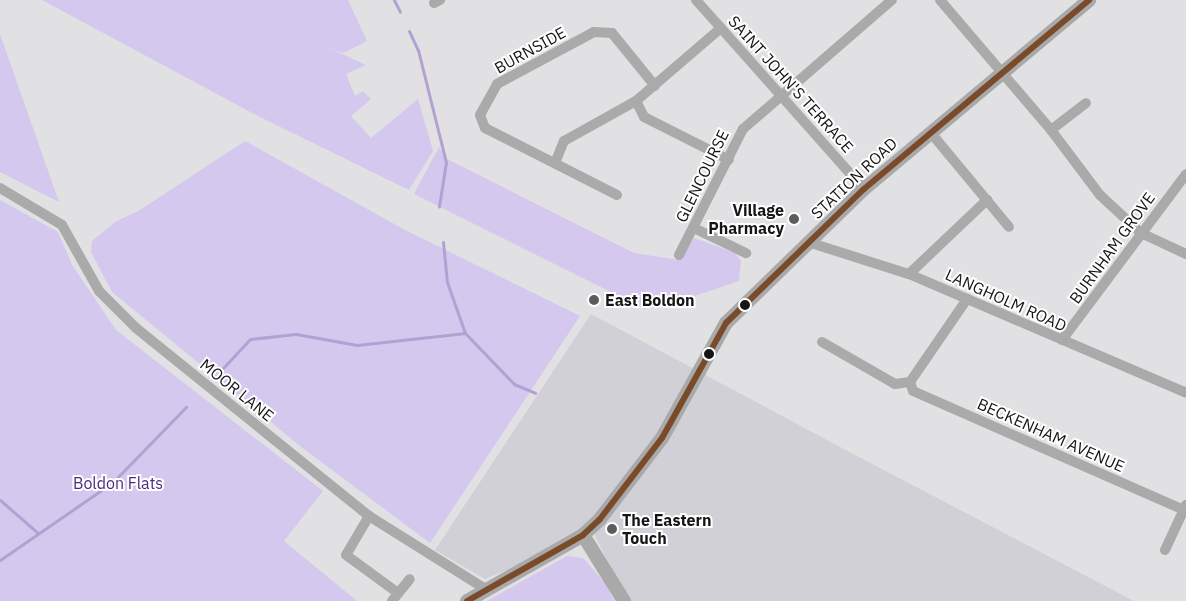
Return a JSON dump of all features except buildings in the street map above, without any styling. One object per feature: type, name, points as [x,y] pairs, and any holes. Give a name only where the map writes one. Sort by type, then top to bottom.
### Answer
[{"type":"main road","name":"STATION ROAD","points":[[583,535],[662,438],[726,323],[811,243],[864,189],[1089,0]]},
{"type":"main road","points":[[467,601],[484,588],[583,535],[624,601]]},
{"type":"street","name":"SAINT JOHN'S TERRACE","points":[[696,0],[864,189]]},
{"type":"street","name":"GLENCOURSE","points":[[680,255],[729,160],[742,129],[780,94],[892,0]]},
{"type":"street","points":[[940,0],[1051,130],[1100,195],[1140,232],[1186,254]]},
{"type":"street","points":[[555,164],[564,141],[636,101],[721,28]]},
{"type":"street","name":"BURNSIDE","points":[[618,195],[485,128],[480,115],[497,84],[594,32],[612,33],[655,86]]},
{"type":"street","points":[[636,101],[644,117],[729,160]]},
{"type":"street","points":[[1051,130],[1086,103]]},
{"type":"street","points":[[931,133],[1009,227]]},
{"type":"street","name":"BURNHAM GROVE","points":[[1062,340],[1140,232],[1186,174]]},
{"type":"street","name":"MOOR LANE","points":[[0,188],[62,225],[100,291],[118,312],[369,516],[484,588]]},
{"type":"street","points":[[909,274],[987,200]]},
{"type":"street","points":[[694,228],[746,253]]},
{"type":"street","name":"LANGHOLM ROAD","points":[[811,243],[909,274],[1186,393]]},
{"type":"street","points":[[822,342],[895,384],[910,382],[967,299]]},
{"type":"street","name":"BECKENHAM AVENUE","points":[[910,382],[914,391],[1185,508]]},
{"type":"street","points":[[1165,550],[1185,508]]},
{"type":"street","points":[[369,516],[346,555],[395,597],[410,579]]},
{"type":"shaded area","points":[[591,314],[1134,601],[628,601],[594,534],[485,579],[435,550]]},
{"type":"green space","points":[[42,0],[348,0],[367,41],[343,53],[329,48],[366,65],[346,74],[355,96],[363,91],[371,99],[351,116],[371,138],[418,99],[433,151],[409,190],[258,116]]},
{"type":"green space","points":[[0,34],[59,202],[0,172]]},
{"type":"green space","points":[[245,141],[405,230],[580,316],[430,543],[300,446],[112,292],[91,252],[92,241],[115,222],[140,210]]},
{"type":"green space","points":[[439,147],[447,159],[634,253],[679,260],[694,238],[735,253],[741,261],[739,281],[686,299],[657,298],[645,309],[414,194]]},
{"type":"green space","name":"Boldon Flats","points":[[0,200],[58,232],[72,265],[116,330],[323,491],[284,541],[357,601],[0,601]]},
{"type":"green space","points":[[567,556],[583,558],[605,583],[614,601],[487,601]]},
{"type":"waterway","points":[[394,0],[400,12]]},
{"type":"waterway","points":[[409,31],[418,50],[446,162],[439,206]]},
{"type":"waterway","points":[[443,242],[447,282],[465,333],[514,384],[535,393]]},
{"type":"waterway","points":[[223,368],[250,339],[296,334],[357,345],[465,333]]},
{"type":"waterway","points":[[0,560],[113,482],[186,407]]},
{"type":"waterway","points":[[0,500],[38,533]]},
{"type":"transit line","points":[[467,601],[583,535],[600,519],[662,438],[726,323],[864,189],[1089,0]]},
{"type":"place","name":"Village Pharmacy","points":[[794,219]]},
{"type":"place","name":"East Boldon","points":[[594,300]]},
{"type":"place","name":"The Eastern Touch","points":[[612,529]]}]
